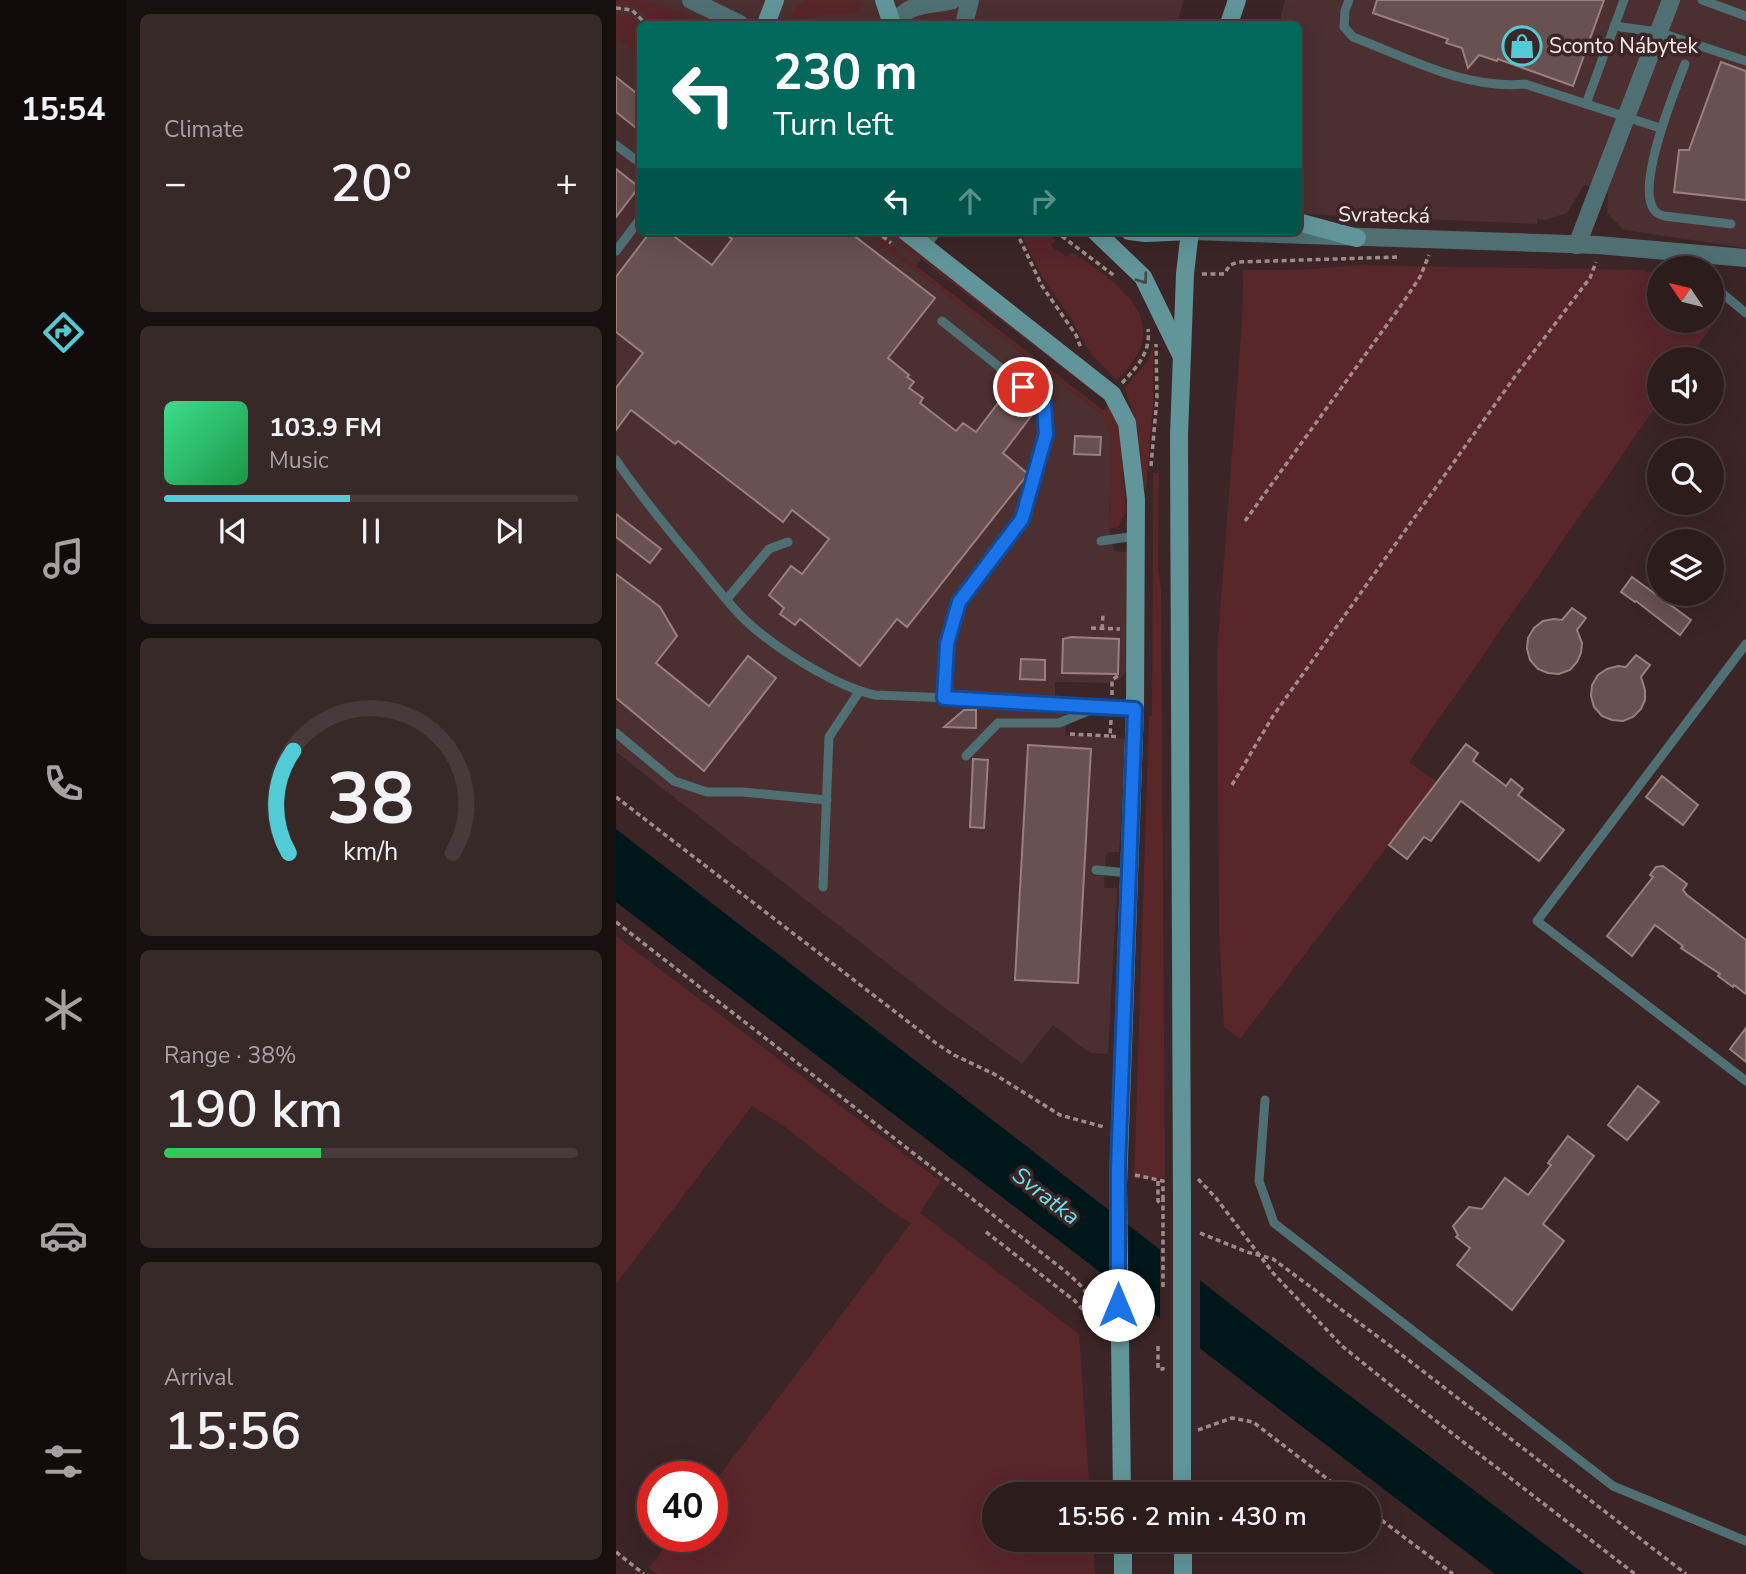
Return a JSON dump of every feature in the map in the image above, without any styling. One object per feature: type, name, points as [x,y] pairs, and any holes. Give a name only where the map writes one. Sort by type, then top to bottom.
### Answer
[{"type":"main road","points":[[767,21],[775,0]]},
{"type":"main road","points":[[884,0],[893,21]]},
{"type":"main road","points":[[1231,21],[1237,0]]},
{"type":"main road","points":[[1302,223],[1357,238]]},
{"type":"main road","points":[[1099,235],[1143,277],[1181,356]]},
{"type":"main road","points":[[1182,1482],[1179,435],[1185,274],[1190,235]]},
{"type":"main road","points":[[918,238],[1112,394],[1127,423],[1136,499],[1136,536],[1135,709],[1118,1185],[1122,1482]]},
{"type":"main road","points":[[1123,1552],[1124,1574]]},
{"type":"main road","points":[[1183,1552],[1184,1574]]},
{"type":"street","points":[[691,0],[734,21]]},
{"type":"street","points":[[896,21],[902,13],[917,6],[953,0]]},
{"type":"street","points":[[965,21],[970,0]]},
{"type":"street","points":[[1577,245],[1671,0]]},
{"type":"street","name":"Svratecká","points":[[1285,235],[1577,245],[1597,253],[1670,252],[1746,258]]},
{"type":"lane","points":[[1349,0],[1345,11],[1345,27],[1353,37],[1455,76],[1503,86],[1525,84],[1660,128]]},
{"type":"lane","points":[[1586,104],[1624,0]]},
{"type":"lane","points":[[1708,1],[1746,16]]},
{"type":"lane","points":[[1614,26],[1658,32],[1746,61]]},
{"type":"lane","points":[[1685,64],[1660,128],[1650,186],[1653,208],[1664,216],[1731,224]]},
{"type":"lane","points":[[616,145],[637,161]]},
{"type":"lane","points":[[616,251],[637,223]]},
{"type":"lane","points":[[1670,252],[1675,256]]},
{"type":"lane","points":[[1724,295],[1746,313]]},
{"type":"lane","points":[[942,321],[1044,403],[1046,434],[1022,519],[959,602],[947,644],[944,698]]},
{"type":"lane","points":[[616,460],[634,486],[743,618],[782,648],[859,692],[1135,709]]},
{"type":"lane","points":[[1101,541],[1136,536]]},
{"type":"lane","points":[[727,599],[769,549],[788,542]]},
{"type":"lane","points":[[1746,644],[1537,921],[1746,1081]]},
{"type":"lane","points":[[1737,655],[1746,662]]},
{"type":"lane","points":[[823,887],[829,737],[859,692]]},
{"type":"lane","points":[[966,756],[998,723],[1059,723],[1099,706]]},
{"type":"lane","points":[[616,733],[674,780],[707,792],[742,792],[827,800]]},
{"type":"lane","points":[[1096,870],[1129,873]]},
{"type":"lane","points":[[1265,1100],[1259,1181],[1274,1223],[1613,1486],[1746,1541]]},
{"type":"path","points":[[616,8],[632,10],[643,21]]},
{"type":"path","points":[[1018,235],[1042,286],[1076,335],[1085,356]]},
{"type":"path","points":[[1060,235],[1119,279]]},
{"type":"path","points":[[1245,521],[1420,277],[1429,257],[1432,239]]},
{"type":"path","points":[[1586,261],[1597,253]]},
{"type":"path","points":[[1597,253],[1607,262]]},
{"type":"path","points":[[1231,785],[1273,716],[1516,375],[1590,278],[1597,253]]},
{"type":"path","points":[[1238,262],[1404,257]]},
{"type":"path","points":[[1416,257],[1429,257]]},
{"type":"path","points":[[1112,394],[1142,362],[1149,338],[1149,326],[1156,333],[1157,398],[1151,466]]},
{"type":"path","points":[[1102,629],[1103,615]]},
{"type":"path","points":[[1068,734],[1110,736]]},
{"type":"path","points":[[616,797],[937,1044],[994,1074],[1067,1119],[1119,1132]]},
{"type":"path","points":[[616,922],[1065,1271],[1091,1298],[1092,1320]]},
{"type":"path","points":[[1182,1176],[1197,1178],[1206,1187],[1313,1318],[1360,1362],[1635,1574]]},
{"type":"path","points":[[1160,1203],[1158,1181],[1163,1181],[1163,1290]]},
{"type":"path","points":[[986,1232],[1064,1292],[1120,1353]]},
{"type":"path","points":[[1200,1233],[1273,1259],[1686,1574]]},
{"type":"path","points":[[1158,1346],[1158,1369],[1163,1369],[1163,1343]]},
{"type":"path","points":[[1182,1431],[1198,1430],[1231,1418],[1253,1422],[1331,1482]]},
{"type":"path","points":[[1381,1520],[1453,1574]]},
{"type":"path","points":[[616,1552],[644,1574]]},
{"type":"shaded area","points":[[616,0],[1184,0],[1178,21],[637,21],[637,235],[939,235],[914,269],[1103,415],[1111,438],[1109,529],[1114,551],[1127,552],[1131,557],[1131,666],[1119,680],[1108,683],[1055,682],[1055,712],[1066,714],[1065,735],[1126,739],[1119,852],[1106,854],[1104,886],[1117,888],[1108,1054],[1090,1053],[1053,1025],[1022,1064],[937,1002],[616,752]]},
{"type":"shaded area","points":[[616,0],[645,0],[704,21],[650,21],[638,8],[616,4]]},
{"type":"shaded area","points":[[807,0],[855,0],[865,4],[849,14],[816,16],[812,21],[788,21],[795,8]]},
{"type":"shaded area","points":[[1285,0],[1746,0],[1746,248],[1624,230],[1607,213],[1608,193],[1584,185],[1567,213],[1545,220],[1537,219],[1537,224],[1302,214],[1302,21],[1280,21]]},
{"type":"shaded area","points":[[616,15],[631,16],[637,23],[637,54],[616,37]]},
{"type":"shaded area","points":[[869,235],[876,235],[1103,410],[1109,404],[1117,422],[1121,445],[1126,512],[1118,527],[1109,529],[1111,438],[1103,415]]},
{"type":"shaded area","points":[[889,235],[894,235],[1101,394],[1099,396]]},
{"type":"shaded area","points":[[1022,235],[1049,235],[1055,240],[1051,246],[1067,257],[1072,252],[1091,265],[1124,292],[1136,307],[1142,323],[1143,340],[1135,359],[1117,380],[1091,354],[1070,317],[1042,277]]},
{"type":"shaded area","points":[[1359,265],[1644,270],[1647,271],[1647,333],[1707,333],[1697,347],[1647,347],[1647,419],[1409,762],[1437,782],[1240,1039],[1224,1027],[1219,929],[1217,652],[1242,322],[1242,270],[1296,270]]},
{"type":"shaded area","points":[[1153,344],[1153,404],[1146,491],[1137,426],[1125,388],[1149,359]]},
{"type":"shaded area","points":[[1153,473],[1159,473],[1158,570],[1161,588],[1165,1179],[1134,1178],[1149,716],[1152,715]]},
{"type":"shaded area","points":[[616,936],[940,1181],[920,1213],[1079,1334],[1089,1482],[982,1482],[982,1552],[1094,1552],[1095,1574],[657,1574],[649,1568],[661,1552],[728,1552],[728,1464],[911,1223],[898,1216],[785,1127],[752,1106],[616,1284]]},
{"type":"water","name":"Svratka","points":[[616,829],[1584,1574],[1495,1574],[1381,1487],[1381,1482],[1375,1482],[616,902]]},
{"type":"pier","points":[[1160,1245],[1200,1276],[1200,1352],[1160,1321]]},
{"type":"building","name":"Sconto Nábytek","points":[[1377,0],[1604,0],[1573,86],[1498,59],[1497,61],[1479,55],[1468,68],[1462,48],[1446,43],[1448,39],[1373,13]]},
{"type":"building","points":[[1721,62],[1746,71],[1746,200],[1674,192],[1679,150],[1689,150]]},
{"type":"building","points":[[616,77],[637,94],[637,129],[616,112]]},
{"type":"building","points":[[616,169],[637,185],[637,190],[616,217]]},
{"type":"building","points":[[648,235],[672,235],[712,265],[732,239],[726,235],[853,235],[935,298],[888,358],[914,382],[909,388],[923,398],[920,403],[956,431],[963,423],[976,432],[1005,394],[1032,415],[1003,453],[1028,474],[907,627],[897,619],[860,666],[800,619],[795,625],[780,614],[784,608],[769,595],[791,566],[802,574],[829,539],[792,510],[783,522],[678,441],[675,444],[631,410],[616,430],[616,388],[643,353],[616,332],[616,277]]},
{"type":"building","points":[[1075,436],[1101,437],[1100,455],[1074,454]]},
{"type":"building","points":[[616,514],[661,549],[650,563],[616,537]]},
{"type":"building","points":[[616,574],[660,607],[677,636],[656,663],[709,706],[748,656],[776,678],[704,771],[616,698]]},
{"type":"building","points":[[1632,577],[1647,588],[1647,606],[1672,606],[1691,620],[1680,635],[1621,592]]},
{"type":"building","points":[[1572,608],[1586,618],[1577,630],[1582,643],[1577,662],[1570,670],[1559,674],[1538,669],[1530,660],[1528,638],[1534,628],[1543,621],[1562,620]]},
{"type":"building","points":[[1063,639],[1119,639],[1118,674],[1062,673]]},
{"type":"building","points":[[1636,655],[1650,665],[1641,677],[1645,700],[1641,709],[1633,717],[1623,721],[1602,716],[1594,707],[1592,685],[1598,675],[1607,669],[1626,667]]},
{"type":"building","points":[[1021,659],[1045,660],[1045,680],[1020,679]]},
{"type":"building","points":[[964,710],[976,710],[976,728],[944,727]]},
{"type":"building","points":[[1466,744],[1478,753],[1473,761],[1506,786],[1511,779],[1523,789],[1518,795],[1564,830],[1539,861],[1461,801],[1431,841],[1424,837],[1407,859],[1389,845]]},
{"type":"building","points":[[1028,745],[1091,749],[1078,983],[1015,980]]},
{"type":"building","points":[[973,759],[988,760],[984,828],[970,827]]},
{"type":"building","points":[[1662,776],[1698,805],[1683,825],[1646,797]]},
{"type":"building","points":[[1663,866],[1687,884],[1683,890],[1687,895],[1746,940],[1746,994],[1681,948],[1683,946],[1655,925],[1632,956],[1607,936],[1653,877],[1650,875],[1656,867]]},
{"type":"building","points":[[1746,1028],[1746,1062],[1730,1049]]},
{"type":"building","points":[[1638,1086],[1659,1102],[1627,1140],[1608,1125]]},
{"type":"building","points":[[1568,1136],[1594,1156],[1543,1224],[1564,1241],[1512,1310],[1457,1265],[1470,1248],[1456,1237],[1458,1235],[1453,1226],[1469,1207],[1482,1209],[1505,1178],[1528,1195],[1551,1165],[1548,1163]]},
{"type":"place","name":"Sconto Nábytek","points":[[1522,46]]},
{"type":"route","points":[[1023,387],[1044,403],[1046,434],[1022,519],[959,602],[947,644],[944,698],[1135,709],[1118,1168],[1118,1305]]}]
